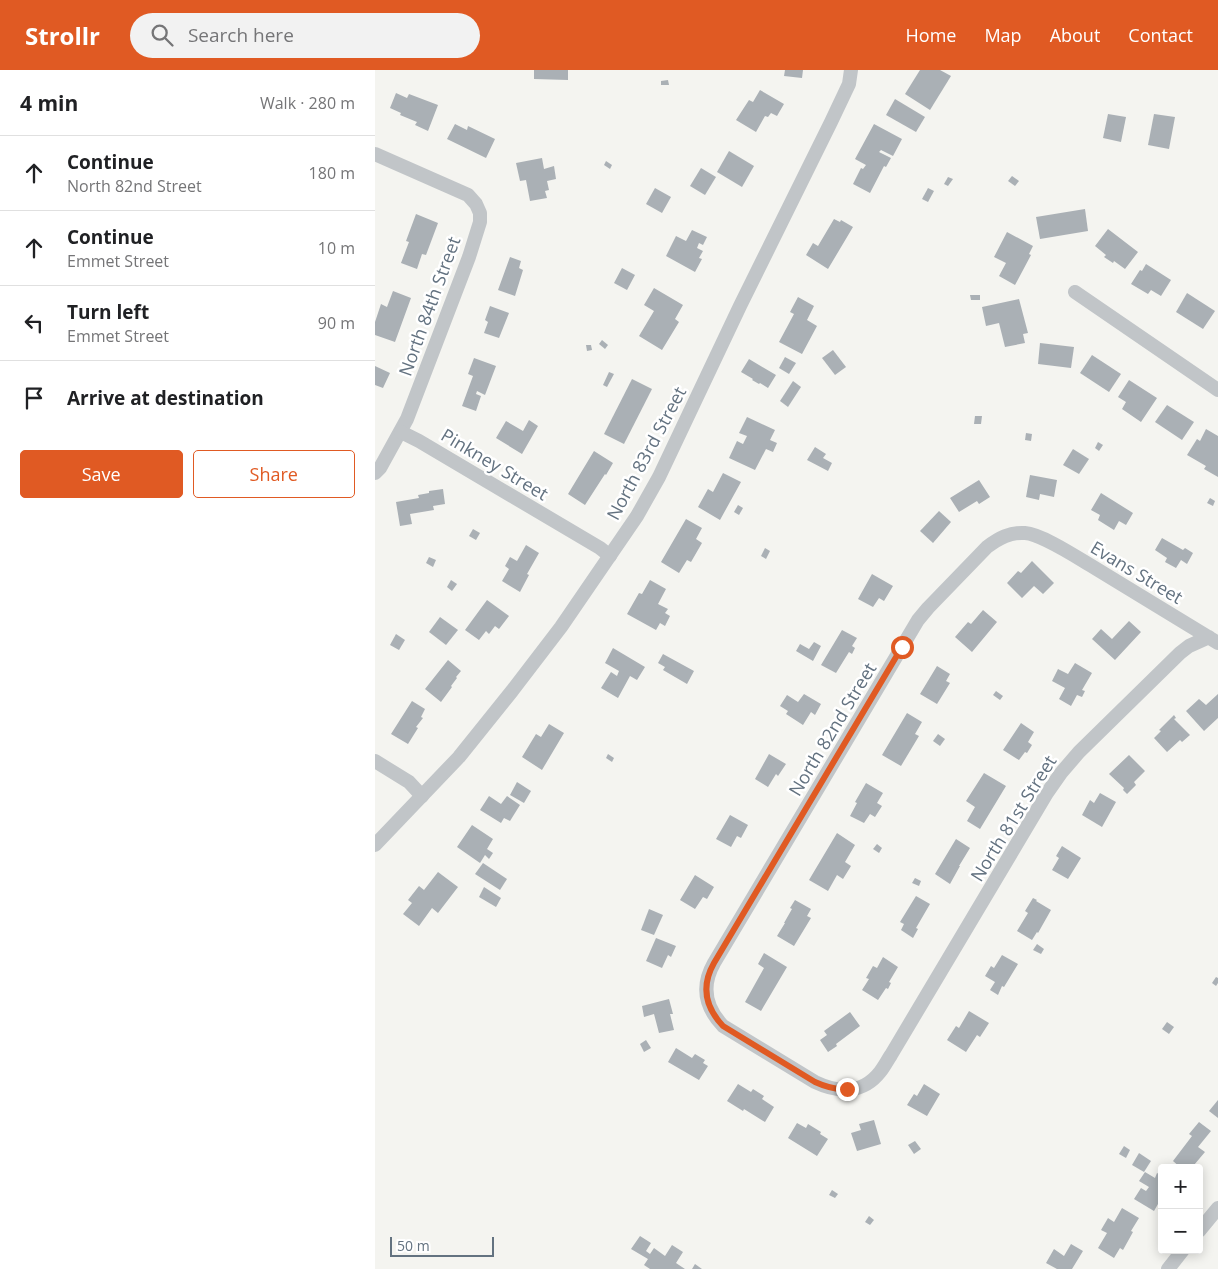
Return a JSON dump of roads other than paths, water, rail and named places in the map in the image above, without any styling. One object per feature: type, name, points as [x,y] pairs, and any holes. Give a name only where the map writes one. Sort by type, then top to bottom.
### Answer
[{"type":"street","name":"North 83rd Street","points":[[375,845],[459,757],[512,691],[561,627],[637,516],[659,477],[850,77],[862,70]]},
{"type":"street","name":"North 84th Street","points":[[375,154],[468,195],[477,204],[480,213],[480,222],[465,266],[401,432]]},
{"type":"street","points":[[1075,292],[1218,390]]},
{"type":"street","name":"Pinkney Street","points":[[401,432],[600,548],[610,556]]},
{"type":"street","points":[[375,473],[380,468],[401,432]]},
{"type":"street","name":"North 82nd Street","points":[[891,1055],[873,1079],[853,1089],[839,1090],[815,1082],[723,1026],[716,1019],[707,999],[707,976],[918,620],[996,539],[1014,533],[1036,535]]},
{"type":"street","name":"Evans Street","points":[[1036,535],[1075,556],[1213,640]]},
{"type":"street","name":"North 81st Street","points":[[891,1055],[1047,793],[1061,773],[1079,752],[1180,653],[1189,646],[1213,640]]},
{"type":"street","points":[[375,761],[409,782],[422,796]]},
{"type":"street","points":[[1203,1226],[1218,1208]]},
{"type":"street","points":[[1168,1269],[1180,1254]]}]
